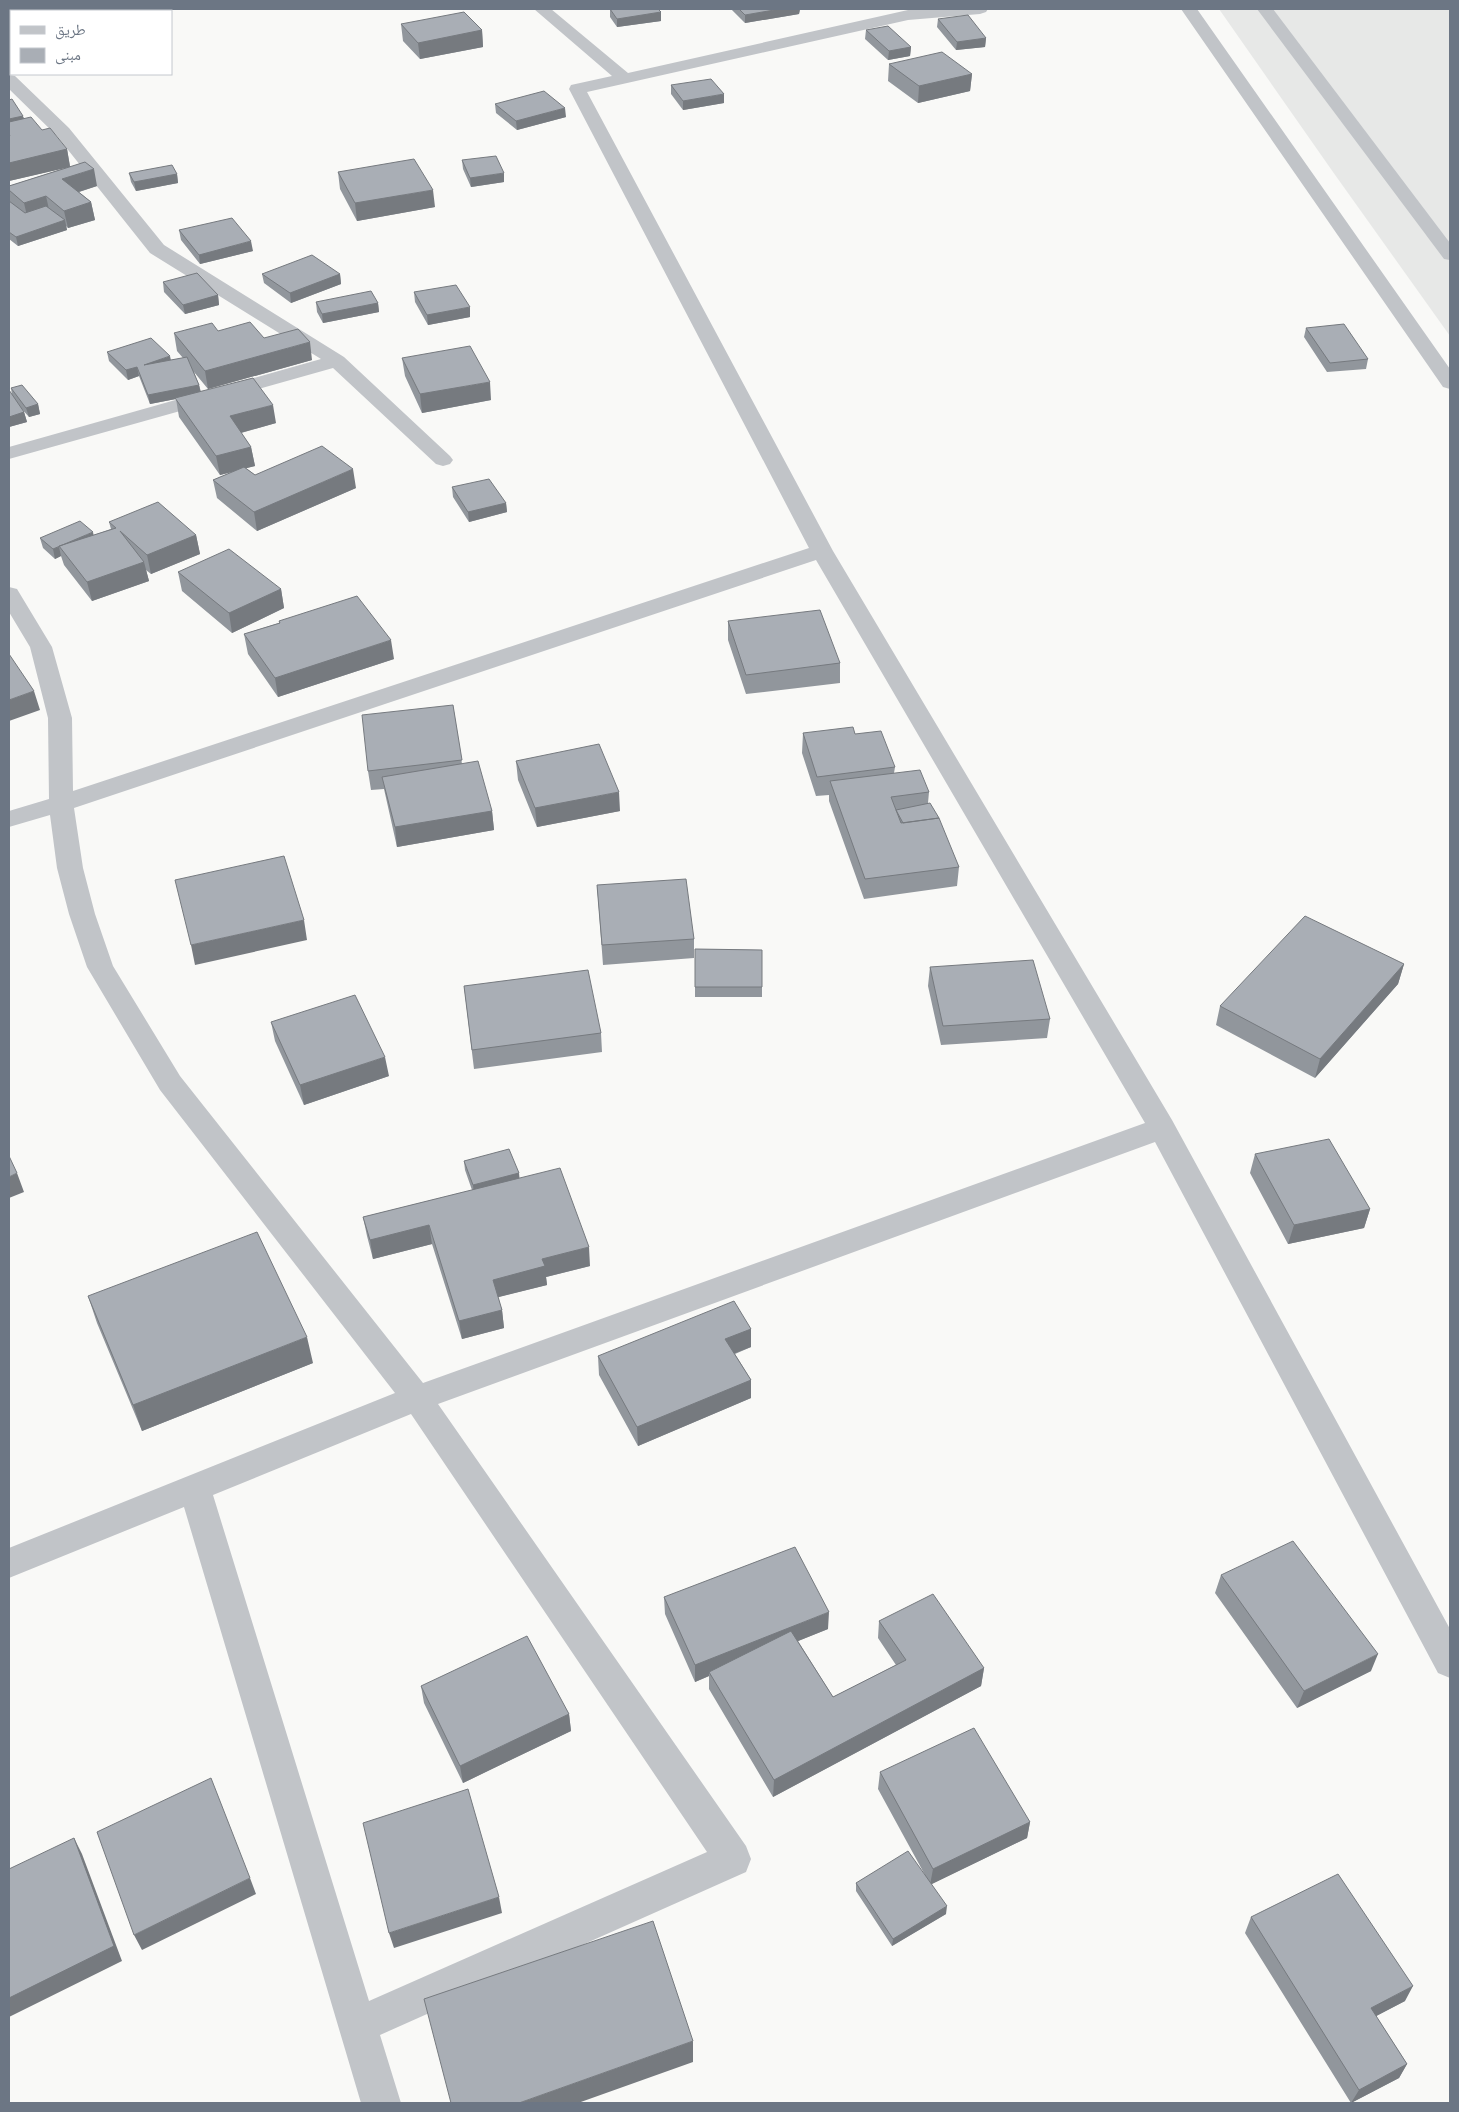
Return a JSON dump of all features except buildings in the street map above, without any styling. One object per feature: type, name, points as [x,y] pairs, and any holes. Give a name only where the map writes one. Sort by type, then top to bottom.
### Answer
[{"type":"street","points":[[542,9],[624,78]]},
{"type":"street","points":[[980,9],[908,14],[577,89],[822,551],[1162,1128],[1450,1662]]},
{"type":"street","points":[[1189,9],[1450,383]]},
{"type":"street","points":[[9,80],[63,132],[87,174],[157,249],[337,361],[443,460]]},
{"type":"street","points":[[9,453],[337,361]]},
{"type":"street","points":[[9,819],[61,804],[822,551]]},
{"type":"street","points":[[9,594],[41,647],[60,718],[61,804],[70,868],[82,914],[100,967],[170,1083],[417,1398],[733,1859],[359,2024]]},
{"type":"street","points":[[9,1563],[417,1398],[1162,1128]]},
{"type":"street","points":[[195,1488],[359,2024],[381,2103]]},
{"type":"lane","points":[[1266,9],[1450,255]]},
{"type":"shaded area","points":[[1219,9],[1450,9],[1450,336],[1333,172]]}]
